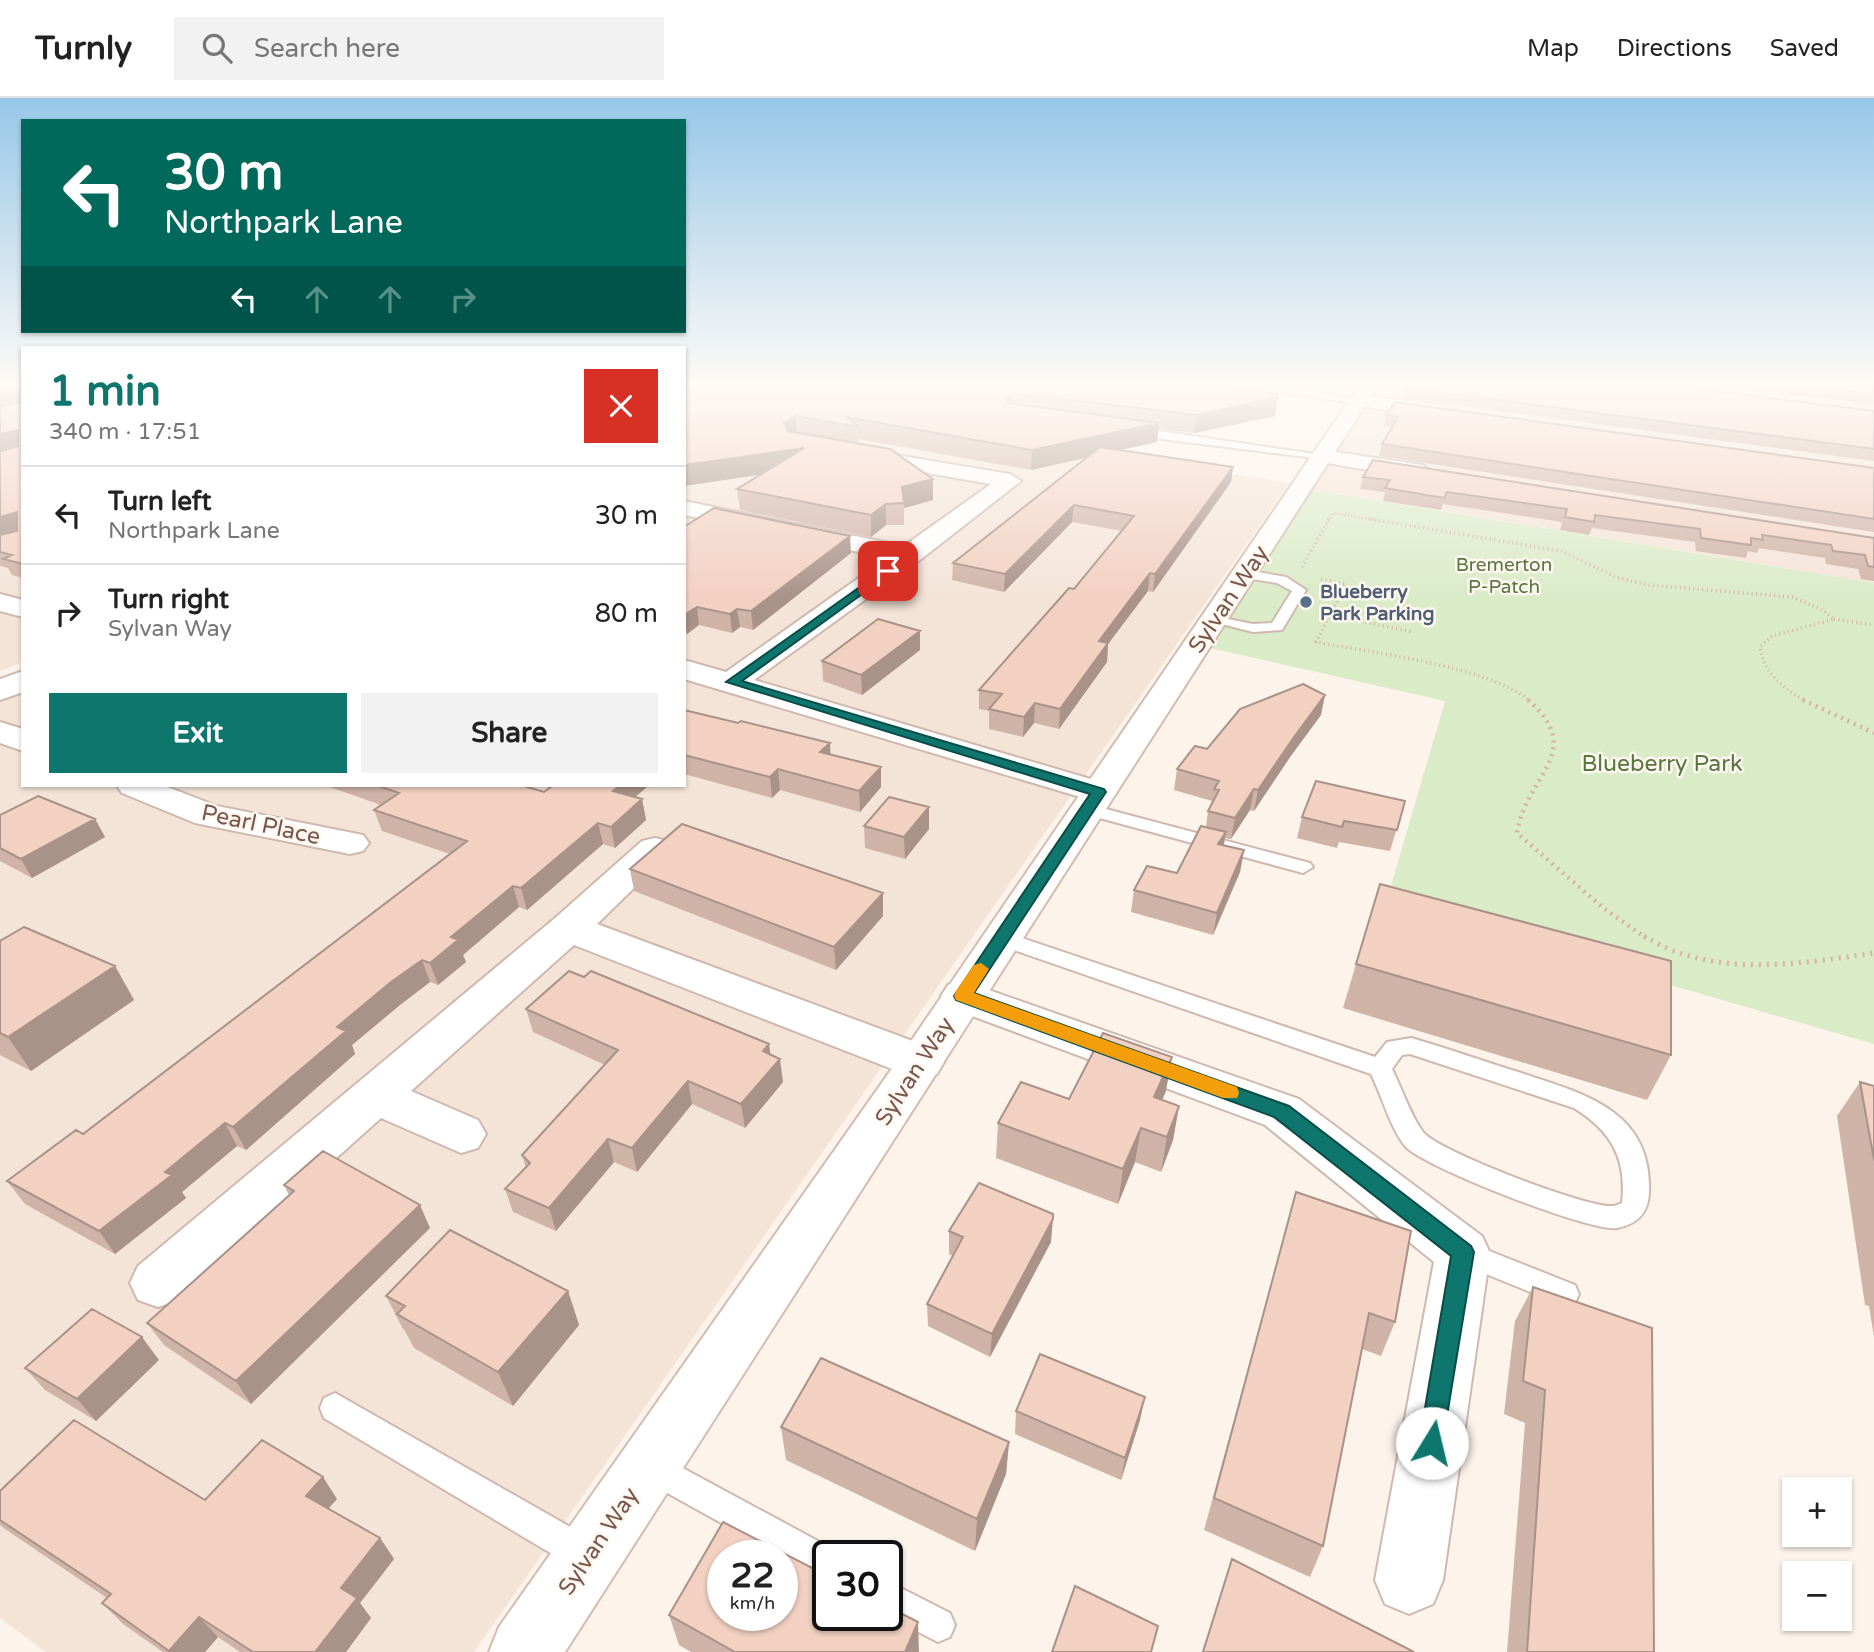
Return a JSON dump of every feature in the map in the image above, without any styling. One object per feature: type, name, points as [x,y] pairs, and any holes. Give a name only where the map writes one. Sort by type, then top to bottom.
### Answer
[{"type":"street","points":[[732,682],[1010,481],[857,455]]},
{"type":"street","points":[[1323,456],[1441,474]]},
{"type":"street","name":"Sylvan Way","points":[[524,1652],[921,1062],[1323,456]]},
{"type":"street","points":[[686,508],[911,555]]},
{"type":"street","points":[[0,602],[21,608]]},
{"type":"street","points":[[686,670],[732,682],[1093,801]]},
{"type":"street","points":[[0,691],[21,681]]},
{"type":"street","points":[[0,732],[21,740]]},
{"type":"street","name":"Pearl Place","points":[[137,787],[208,815],[350,843]]},
{"type":"street","points":[[158,1283],[568,928],[654,849]]},
{"type":"street","points":[[568,928],[921,1062]]},
{"type":"street","points":[[963,996],[1282,1112],[1463,1252],[1409,1580]]},
{"type":"street","points":[[376,1095],[461,1134]]},
{"type":"lane","points":[[1312,455],[1323,456]]},
{"type":"lane","points":[[1213,620],[1253,628],[1277,627],[1300,590],[1281,580],[1245,574]]},
{"type":"lane","points":[[1093,801],[1303,867]]},
{"type":"lane","points":[[1001,938],[1380,1068],[1414,1139],[1437,1156],[1592,1214],[1615,1218],[1634,1209],[1637,1188],[1632,1155],[1622,1133],[1603,1113],[1582,1102],[1411,1046],[1395,1048],[1380,1068]]},
{"type":"lane","points":[[1463,1252],[1566,1294]]},
{"type":"lane","points":[[335,1408],[588,1556]]},
{"type":"lane","points":[[649,1466],[812,1556]]},
{"type":"lane","points":[[903,1606],[938,1625]]},
{"type":"path","points":[[1299,572],[1333,513],[1550,548],[1579,558],[1616,577],[1647,585],[1792,597],[1821,609],[1834,619]]},
{"type":"path","points":[[1343,589],[1316,642],[1476,675],[1511,689],[1539,707],[1553,726],[1555,744],[1551,759],[1520,815],[1517,833],[1524,842],[1637,932],[1692,956],[1739,965],[1822,962],[1874,953]]},
{"type":"path","points":[[1330,615],[1413,632]]},
{"type":"path","points":[[1874,625],[1834,619],[1772,636],[1760,647],[1761,659],[1773,678],[1793,694],[1874,733]]},
{"type":"shaded area","points":[[0,455],[21,455],[21,663],[0,671]]},
{"type":"shaded area","points":[[686,455],[1105,455],[1289,483],[474,1652],[46,1652],[0,1618],[0,698],[21,688],[21,787],[686,787]]},
{"type":"shaded area","points":[[1334,455],[1874,455],[1874,583],[1311,489]]},
{"type":"green space","name":"Blueberry Park","points":[[1302,488],[1874,583],[1874,1044],[1386,903],[1445,701],[1197,645]]},
{"type":"building","points":[[0,455],[21,455],[21,564],[3,559],[12,555],[0,552],[0,535],[17,531],[17,512],[0,517]]},
{"type":"building","points":[[686,455],[758,455],[686,465]]},
{"type":"building","points":[[793,455],[898,455],[933,479],[902,487],[904,503],[886,504],[871,515],[737,489]]},
{"type":"building","points":[[1090,455],[1150,455],[1233,467],[1155,574],[1150,573],[1099,641],[1108,643],[1060,709],[1035,703],[1024,717],[989,709],[1002,694],[979,690],[1069,588],[1074,589],[1134,516],[1074,505],[1005,574],[953,563]]},
{"type":"building","points":[[1451,455],[1776,455],[1874,468],[1874,519]]},
{"type":"building","points":[[1373,460],[1874,538],[1874,567],[1868,566],[1865,555],[1833,551],[1831,545],[1762,535],[1763,540],[1751,538],[1751,545],[1701,538],[1700,529],[1595,515],[1594,522],[1565,517],[1567,509],[1447,492],[1444,498],[1385,488],[1390,480],[1363,477]]},
{"type":"building","points":[[714,508],[850,536],[751,611],[737,609],[730,614],[697,607],[686,614],[687,525]]},
{"type":"building","points":[[878,619],[920,631],[861,675],[822,661]]},
{"type":"building","points":[[1303,684],[1325,695],[1258,790],[1254,789],[1235,818],[1208,811],[1219,790],[1214,789],[1219,781],[1177,769],[1195,746],[1207,749],[1240,709]]},
{"type":"building","points":[[686,710],[830,743],[820,752],[881,767],[859,791],[778,769],[770,777],[686,756]]},
{"type":"building","points":[[1316,781],[1405,801],[1397,830],[1344,821],[1342,827],[1302,817]]},
{"type":"building","points":[[382,787],[527,787],[544,792],[551,787],[618,787],[613,791],[642,799],[611,827],[598,823],[521,888],[513,886],[451,937],[458,940],[430,963],[422,960],[391,982],[337,1027],[346,1031],[233,1127],[225,1123],[165,1172],[172,1175],[99,1231],[7,1181],[76,1130],[83,1134],[467,841],[374,810],[399,793]]},
{"type":"building","points":[[38,796],[95,819],[21,859],[0,848],[0,815]]},
{"type":"building","points":[[889,797],[929,807],[904,837],[864,826]]},
{"type":"building","points":[[682,824],[883,893],[834,947],[630,869]]},
{"type":"building","points":[[1201,826],[1226,832],[1218,844],[1244,850],[1217,913],[1134,890],[1147,866],[1177,873]]},
{"type":"building","points":[[1380,884],[1671,961],[1671,1055],[1356,964]]},
{"type":"building","points":[[24,927],[115,966],[8,1037],[0,1033],[0,941]]},
{"type":"building","points":[[569,971],[584,977],[591,971],[769,1044],[763,1051],[780,1059],[741,1104],[688,1081],[632,1148],[608,1139],[549,1208],[505,1189],[530,1163],[522,1155],[618,1050],[526,1009]]},
{"type":"building","points":[[1103,1033],[1172,1057],[1154,1097],[1179,1106],[1167,1137],[1141,1128],[1123,1169],[998,1123],[1021,1082],[1069,1099]]},
{"type":"building","points":[[1860,1082],[1874,1086],[1874,1160]]},
{"type":"building","points":[[323,1151],[420,1205],[236,1381],[147,1323],[294,1191],[284,1185]]},
{"type":"building","points":[[979,1183],[1053,1214],[1053,1219],[992,1334],[927,1304],[963,1237],[949,1231]]},
{"type":"building","points":[[1296,1192],[1411,1231],[1395,1322],[1369,1313],[1323,1546],[1214,1498]]},
{"type":"building","points":[[450,1230],[568,1291],[498,1372],[397,1314],[405,1306],[386,1296]]},
{"type":"building","points":[[1533,1287],[1652,1328],[1654,1652],[1527,1652],[1545,1390],[1523,1381]]},
{"type":"building","points":[[92,1309],[142,1337],[77,1399],[25,1368]]},
{"type":"building","points":[[1040,1354],[1145,1397],[1125,1458],[1016,1411]]},
{"type":"building","points":[[821,1358],[1009,1442],[977,1519],[781,1427]]},
{"type":"building","points":[[74,1420],[205,1500],[262,1440],[323,1477],[306,1496],[380,1538],[341,1588],[357,1598],[315,1652],[253,1652],[199,1617],[169,1651],[102,1603],[111,1594],[0,1520],[0,1491]]},
{"type":"building","points":[[723,1522],[758,1540],[713,1540]]},
{"type":"building","points":[[707,1550],[707,1631],[798,1631],[798,1561],[812,1568],[812,1631],[903,1631],[903,1614],[918,1622],[905,1652],[735,1652],[669,1615]]},
{"type":"building","points":[[1232,1559],[1414,1652],[1203,1652]]},
{"type":"building","points":[[1075,1586],[1158,1626],[1151,1652],[1052,1652]]},
{"type":"slow traffic","points":[[981,969],[963,996],[1230,1093]]},
{"type":"place","name":"Blueberry Park Parking","points":[[1306,602]]},
{"type":"route","points":[[888,571],[732,682],[1099,792],[963,996],[1282,1112],[1330,1147],[1389,1198],[1463,1252],[1432,1443]]},
{"type":"park label","name":"Bremerton P-Patch","points":[[1504,575]]}]
